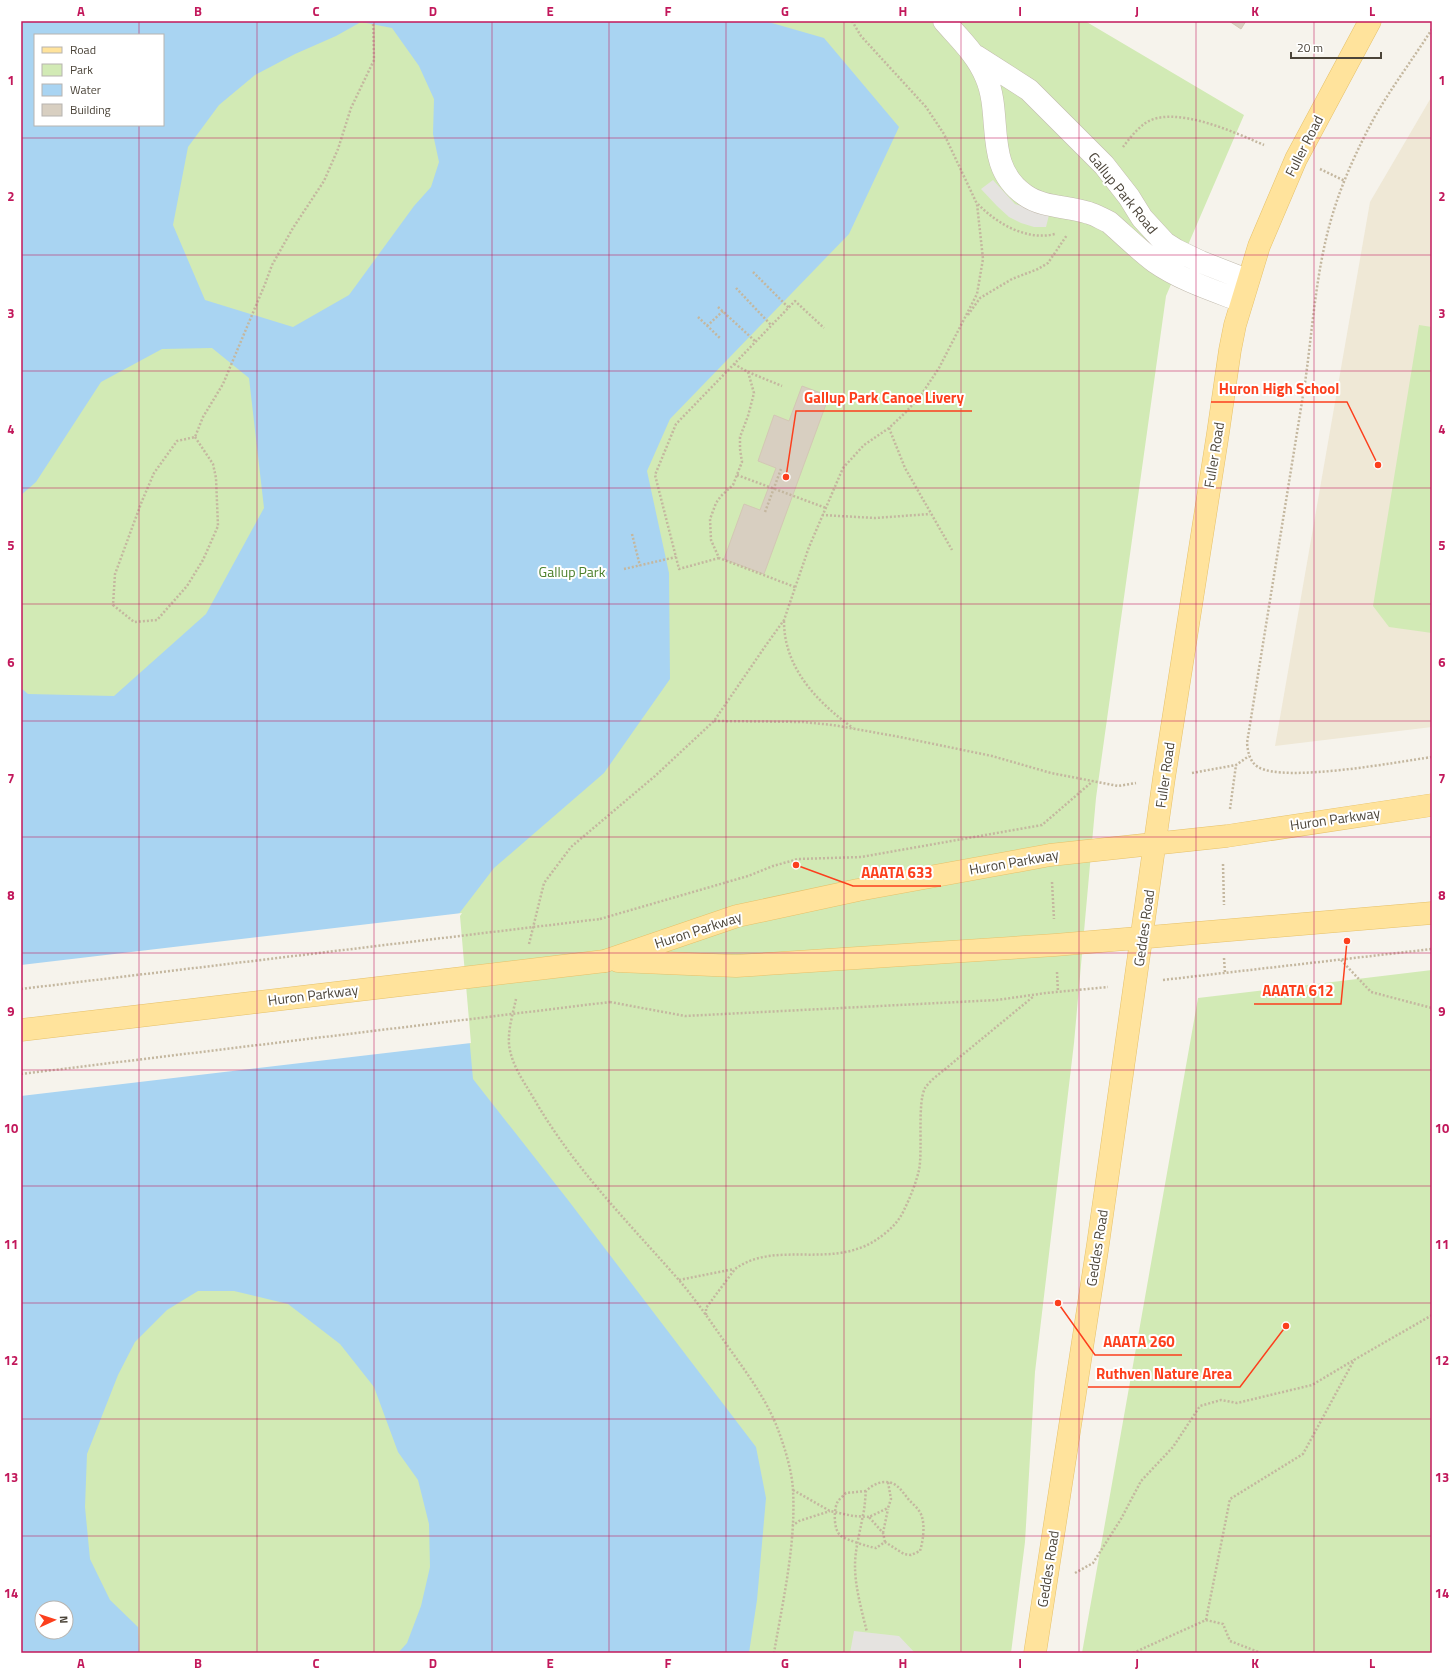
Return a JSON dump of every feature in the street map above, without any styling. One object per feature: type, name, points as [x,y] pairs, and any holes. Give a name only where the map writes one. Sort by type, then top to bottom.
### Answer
[{"type":"main road","name":"Fuller Road","points":[[1155,843],[1230,350],[1247,280],[1259,246],[1296,159],[1361,35],[1370,21]]},
{"type":"main road","name":"Huron Parkway","points":[[605,961],[737,916],[858,890],[1050,855],[1227,836],[1432,805]]},
{"type":"main road","name":"Geddes Road","points":[[1035,1653],[1099,1236],[1155,843]]},
{"type":"main road","name":"Huron Parkway","points":[[21,1030],[605,961],[736,966],[1055,945],[1142,936],[1432,913]]},
{"type":"lane","name":"Gallup Park Road","points":[[944,21],[975,56],[987,78],[991,93],[1000,159],[1004,170],[1016,186],[1034,200],[1090,213],[1100,217],[1109,222],[1155,262],[1171,272],[1242,301]]},
{"type":"lane","name":"Gallup Park Road","points":[[975,56],[1029,90],[1104,165],[1129,197],[1142,218],[1165,243],[1201,262],[1247,280]]},
{"type":"path","points":[[196,437],[204,416],[223,384],[266,284],[272,265],[293,228],[324,181],[338,149],[351,108],[374,60],[373,21]]},
{"type":"path","points":[[528,946],[544,883],[571,847],[654,776],[714,721],[784,620],[809,547],[843,468],[864,445],[889,428],[921,395],[939,368],[977,294],[982,270],[982,239],[977,204],[944,134],[926,107],[908,85],[861,36],[852,21]]},
{"type":"path","points":[[1432,29],[1374,118],[1345,181],[1333,213],[1315,289],[1305,383],[1247,743],[1249,756],[1258,767],[1279,773],[1312,773],[1432,757]]},
{"type":"path","points":[[1320,169],[1345,181]]},
{"type":"path","points":[[753,272],[788,308]]},
{"type":"path","points":[[736,288],[771,326]]},
{"type":"path","points":[[795,587],[719,558],[679,569],[655,475],[676,424],[795,301],[824,328]]},
{"type":"path","points":[[718,307],[756,342]]},
{"type":"path","points":[[707,326],[723,311]]},
{"type":"path","points":[[698,317],[721,339]]},
{"type":"path","points":[[734,364],[748,372],[782,386]]},
{"type":"path","points":[[719,558],[711,540],[710,519],[716,503],[733,485],[742,462],[740,437],[748,416],[754,392],[748,372]]},
{"type":"path","points":[[889,428],[905,468],[952,550]]},
{"type":"path","points":[[196,437],[212,464],[216,478],[218,526],[203,560],[187,586],[157,620],[134,622],[113,605],[115,574],[154,473],[176,441],[196,437]]},
{"type":"path","points":[[766,512],[781,469]]},
{"type":"path","points":[[737,475],[826,508]]},
{"type":"path","points":[[822,515],[875,518],[930,514]]},
{"type":"path","points":[[632,534],[640,566]]},
{"type":"path","points":[[624,569],[676,556]]},
{"type":"path","points":[[784,620],[786,646],[795,667],[820,701],[836,716],[853,728]]},
{"type":"path","points":[[714,721],[803,722],[853,728],[992,756],[1051,773],[1118,786],[1125,785]]},
{"type":"path","points":[[1221,768],[1236,764],[1249,756]]},
{"type":"path","points":[[1234,779],[1236,764]]},
{"type":"path","points":[[21,989],[600,919],[748,876],[798,859],[860,857],[1042,825],[1094,781]]},
{"type":"path","points":[[1223,868],[1224,913]]},
{"type":"path","points":[[1052,882],[1054,912]]},
{"type":"path","points":[[1177,978],[1432,949]]},
{"type":"path","points":[[1224,955],[1225,973]]},
{"type":"path","points":[[1341,960],[1371,992],[1432,1008]]},
{"type":"path","points":[[1057,982],[1058,992]]},
{"type":"path","points":[[21,1074],[610,1002],[685,1016],[972,1002],[1068,991]]},
{"type":"path","points":[[518,992],[511,1022],[509,1044],[516,1069],[553,1130],[586,1176],[679,1280],[706,1316],[750,1377],[771,1413],[781,1436],[793,1490],[792,1526],[790,1550],[774,1653]]},
{"type":"path","points":[[679,1280],[735,1269],[751,1260],[776,1255],[822,1256],[841,1253],[858,1249],[874,1242],[888,1231],[898,1221],[904,1210],[919,1171],[922,1103],[925,1090],[932,1079],[1034,996]]},
{"type":"path","points":[[706,1316],[706,1308],[735,1269]]},
{"type":"path","points":[[1045,1589],[1093,1563],[1121,1519],[1141,1481],[1173,1447],[1200,1406],[1221,1400],[1237,1403],[1312,1385],[1432,1315]]},
{"type":"path","points":[[1206,1620],[1230,1499],[1303,1454],[1354,1360]]},
{"type":"path","points":[[868,1632],[862,1613],[855,1567],[858,1547],[857,1542],[863,1516],[866,1491],[869,1487],[879,1482],[888,1482],[896,1485],[918,1508],[922,1517],[924,1530],[923,1543],[920,1551],[911,1555],[904,1554],[885,1542],[883,1533],[891,1499],[888,1482]]},
{"type":"path","points":[[793,1490],[830,1511],[835,1512],[870,1517],[888,1508]]},
{"type":"path","points":[[866,1491],[846,1493],[837,1504],[835,1512],[836,1530],[840,1535],[869,1547],[876,1548],[885,1542]]},
{"type":"path","points":[[792,1526],[799,1521],[830,1511]]},
{"type":"path","points":[[870,1517],[883,1533]]},
{"type":"path","points":[[1134,1653],[1206,1620],[1223,1624],[1230,1641],[1261,1653]]},
{"type":"shaded area","points":[[1432,96],[1432,727],[1275,746],[1370,202]]},
{"type":"shaded area","points":[[993,180],[1015,204],[1049,215],[1046,227],[1034,227],[1009,217],[981,189]]},
{"type":"shaded area","points":[[854,1631],[899,1636],[915,1653],[850,1653]]},
{"type":"green space","name":"Gallup Park","points":[[21,21],[1085,21],[1244,115],[1166,296],[1096,798],[1074,1043],[1035,1372],[1025,1542],[1011,1653],[21,1653]]},
{"type":"green space","points":[[1419,325],[1432,327],[1432,633],[1389,627],[1373,606]]},
{"type":"green space","points":[[1432,970],[1432,1653],[1082,1653],[1198,998]]},
{"type":"water","points":[[21,21],[765,21],[824,38],[899,127],[849,234],[670,419],[647,471],[669,573],[670,679],[604,773],[494,868],[458,915],[473,1079],[568,1200],[756,1447],[766,1498],[757,1600],[749,1653],[398,1653],[407,1643],[421,1606],[430,1567],[429,1524],[418,1480],[398,1452],[374,1387],[340,1344],[288,1304],[234,1291],[198,1291],[167,1310],[135,1342],[118,1375],[87,1454],[85,1507],[90,1559],[110,1600],[138,1627],[139,1653],[21,1653],[21,688],[28,694],[114,696],[206,614],[264,508],[249,378],[212,348],[162,349],[101,382],[36,482],[21,495]],"holes":[[[361,22],[392,28],[419,66],[434,99],[433,134],[439,162],[431,187],[414,206],[349,295],[293,327],[205,300],[173,225],[188,147],[219,105],[255,75],[295,54],[336,36]]]},
{"type":"pier","points":[[462,913],[460,916],[471,1043],[21,1096],[21,965]]},
{"type":"building","points":[[1229,21],[1246,21],[1241,29]]},
{"type":"building","points":[[802,386],[829,396],[764,574],[724,559],[744,504],[760,510],[776,468],[758,461],[774,415],[789,421]]},
{"type":"place","name":"Huron High School","points":[[1378,465]]},
{"type":"place","name":"Gallup Park Canoe Livery","points":[[786,477]]},
{"type":"place","name":"AAATA 633","points":[[796,865]]},
{"type":"place","name":"AAATA 612","points":[[1347,941]]},
{"type":"place","name":"AAATA 260","points":[[1058,1303]]},
{"type":"place","name":"Ruthven Nature Area","points":[[1286,1326]]}]
